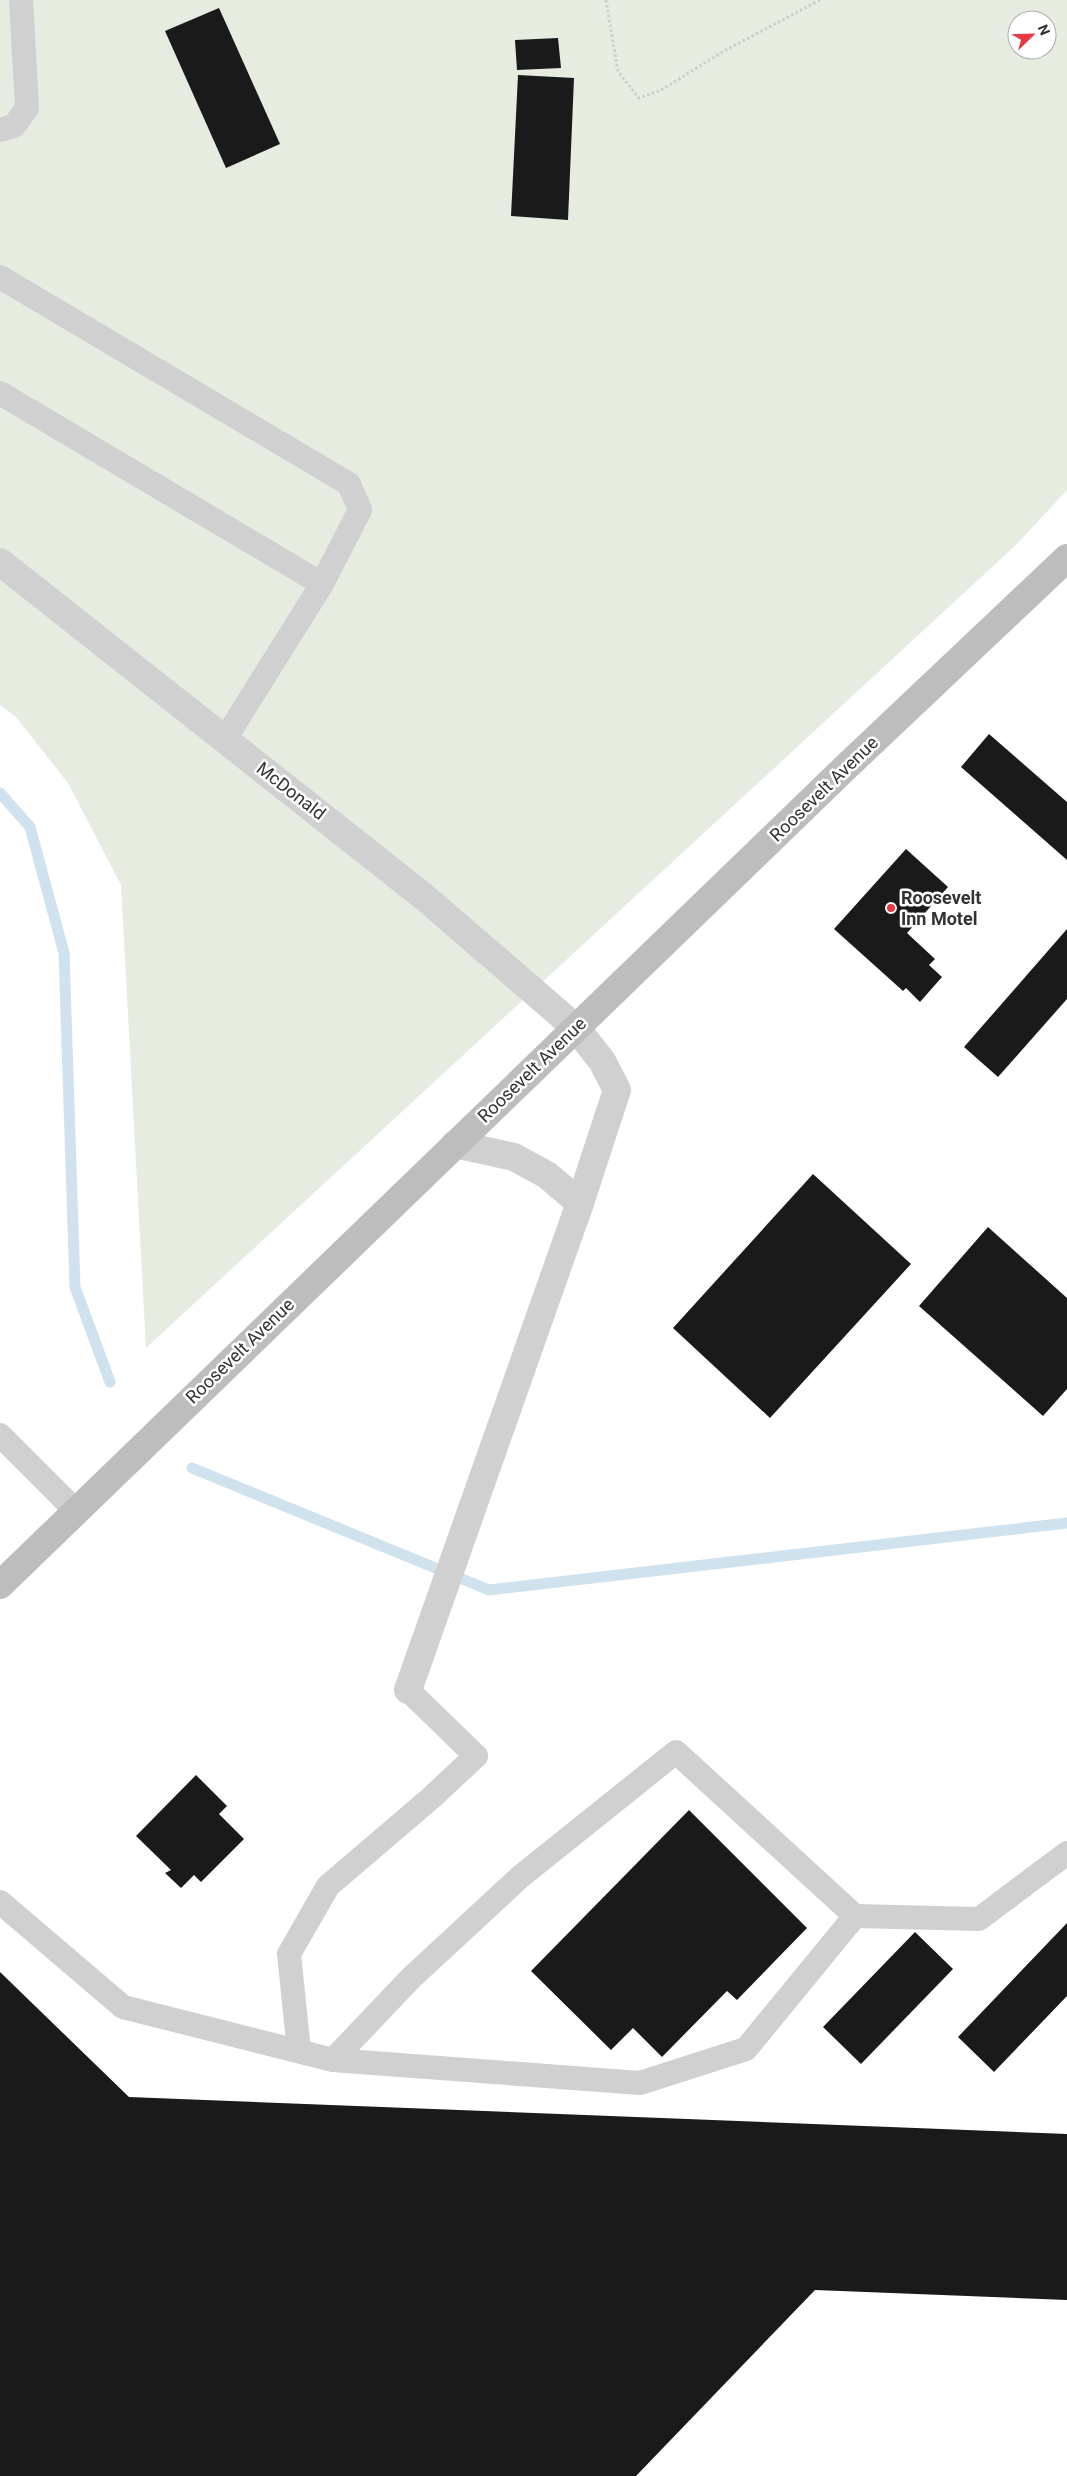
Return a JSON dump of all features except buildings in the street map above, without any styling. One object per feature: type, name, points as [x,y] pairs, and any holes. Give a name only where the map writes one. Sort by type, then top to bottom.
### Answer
[{"type":"main road","name":"Roosevelt Avenue","points":[[0,1585],[455,1144],[1067,558]]},
{"type":"street","name":"McDonald","points":[[0,562],[424,896],[576,1028],[602,1061],[617,1090],[580,1203]]},
{"type":"street","points":[[408,1690],[580,1203],[548,1175],[514,1157],[455,1144]]},
{"type":"lane","points":[[0,130],[14,126],[27,108],[20,0]]},
{"type":"lane","points":[[0,277],[349,484],[360,510],[322,584],[224,739]]},
{"type":"lane","points":[[0,393],[322,584]]},
{"type":"lane","points":[[0,1435],[76,1511]]},
{"type":"lane","points":[[299,2051],[289,1954],[328,1886],[431,1798],[476,1756],[408,1690]]},
{"type":"lane","points":[[333,2060],[411,1978],[520,1877],[676,1752],[855,1916],[979,1919],[1067,1852]]},
{"type":"lane","points":[[0,1902],[123,2008],[333,2060],[640,2083],[746,2049],[855,1916]]},
{"type":"path","points":[[606,0],[618,72],[639,98],[660,90],[724,51],[820,0]]},
{"type":"shaded area","points":[[0,0],[1067,0],[1067,490],[1017,544],[146,1348],[121,885],[68,783],[16,717],[0,705]]},
{"type":"waterway","points":[[0,793],[30,827],[64,953],[75,1287],[110,1382]]},
{"type":"waterway","points":[[192,1468],[489,1590],[1067,1523]]},
{"type":"place","name":"Roosevelt Inn Motel","points":[[891,908]]}]
